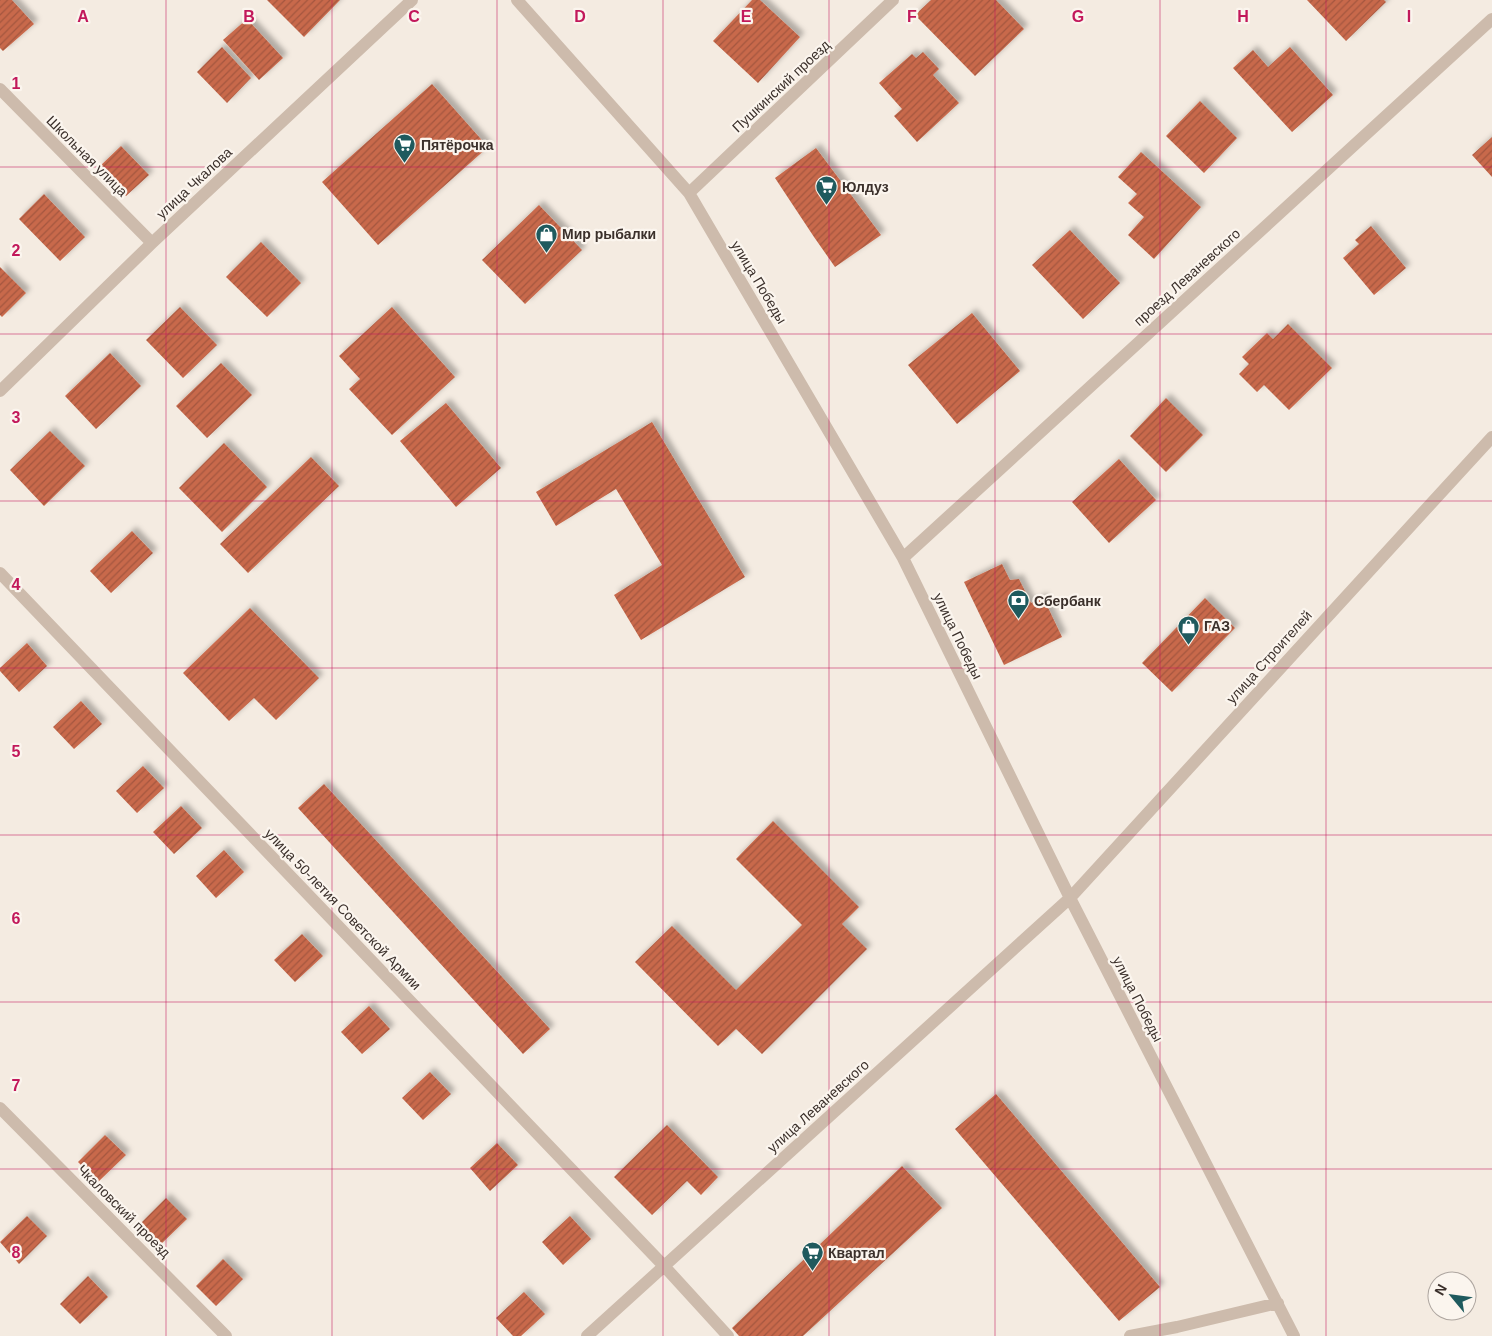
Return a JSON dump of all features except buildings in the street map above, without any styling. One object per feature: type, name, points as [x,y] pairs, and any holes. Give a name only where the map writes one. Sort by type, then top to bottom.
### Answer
[{"type":"street","name":"улица Чкалова","points":[[0,391],[152,243],[412,0]]},
{"type":"street","name":"улица Победы","points":[[516,0],[689,193],[903,558],[1070,898],[1294,1336]]},
{"type":"street","name":"Пушкинский проезд","points":[[689,193],[894,0]]},
{"type":"street","name":"проезд Леваневского","points":[[903,558],[1492,19]]},
{"type":"street","name":"Школьная улица","points":[[0,90],[152,243]]},
{"type":"street","name":"улица Строителей","points":[[1070,898],[1492,437]]},
{"type":"street","name":"улица 50-летия Советской Армии","points":[[0,573],[664,1266],[728,1336]]},
{"type":"street","name":"улица Леваневского","points":[[587,1336],[1070,898]]},
{"type":"street","name":"Чкаловский проезд","points":[[0,1108],[226,1336]]},
{"type":"street","points":[[1130,1336],[1178,1327],[1278,1303]]},
{"type":"place","name":"Пятёрочка","points":[[405,164]]},
{"type":"place","name":"Юлдуз","points":[[826,206]]},
{"type":"place","name":"Мир рыбалки","points":[[546,253]]},
{"type":"place","name":"Сбербанк","points":[[1018,620]]},
{"type":"place","name":"ГАЗ","points":[[1188,645]]},
{"type":"place","name":"Квартал","points":[[812,1272]]}]
